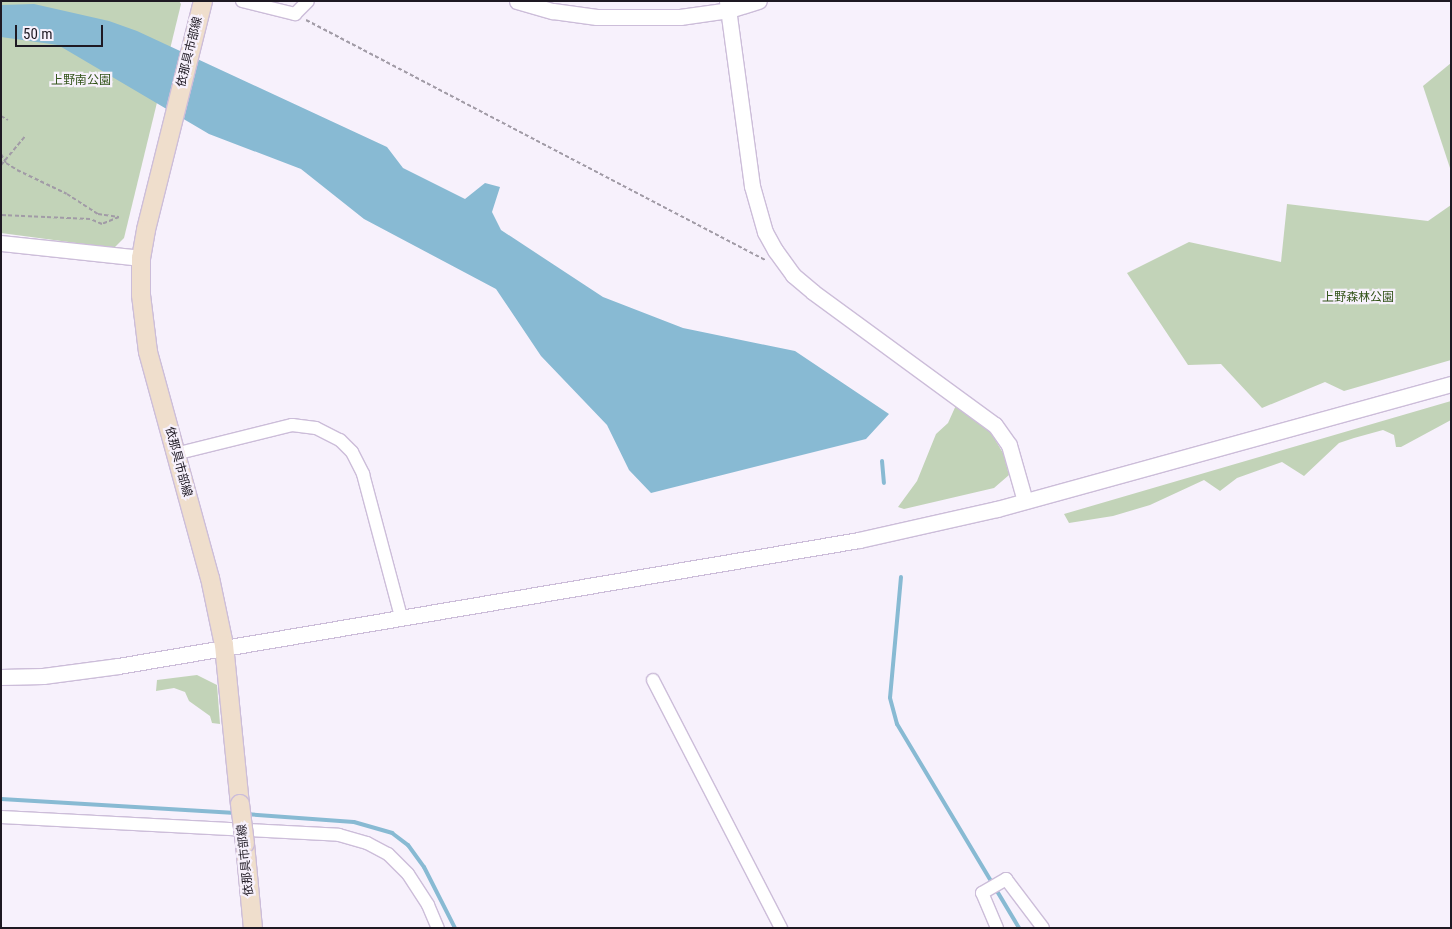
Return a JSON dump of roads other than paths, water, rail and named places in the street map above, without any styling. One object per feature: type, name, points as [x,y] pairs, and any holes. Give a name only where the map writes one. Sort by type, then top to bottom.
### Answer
[{"type":"main road","name":"依那具市部線","points":[[202,4],[146,230],[141,258],[141,295],[148,352],[210,578],[224,645],[253,928]]},
{"type":"street","points":[[242,1],[295,14],[308,1]]},
{"type":"street","points":[[518,1],[553,11],[597,17],[680,16],[759,1]]},
{"type":"street","points":[[728,6],[752,186],[765,232],[775,250],[793,275],[813,292],[995,425],[1009,445],[1025,501]]},
{"type":"street","points":[[1,243],[141,258]]},
{"type":"street","points":[[1,677],[43,676],[118,666],[224,645],[859,540],[1025,501],[1451,384]]},
{"type":"street","points":[[175,454],[292,424],[316,428],[340,440],[352,452],[363,474],[400,617]]},
{"type":"street","points":[[653,680],[781,928]]},
{"type":"street","points":[[1,817],[339,835],[367,843],[388,854],[408,874],[428,904],[438,928]]},
{"type":"street","points":[[997,928],[982,893],[1006,879],[1043,928]]},
{"type":"water","points":[[34,4],[109,21],[137,31],[387,147],[403,168],[465,199],[485,183],[500,187],[492,212],[501,230],[603,297],[683,328],[795,351],[889,414],[866,439],[651,493],[629,470],[607,425],[541,356],[496,289],[364,219],[301,169],[209,134],[58,45],[1,37],[1,5]]},
{"type":"waterway","points":[[882,461],[884,483]]},
{"type":"waterway","points":[[901,577],[890,698],[897,724],[1019,928]]},
{"type":"waterway","points":[[1,799],[236,813]]},
{"type":"waterway","points":[[245,814],[354,822],[392,833],[408,845],[424,867],[455,928]]},
{"type":"park label","name":"上野南公園","points":[[81,81]]},
{"type":"park label","name":"上野森林公園","points":[[1358,298]]}]
